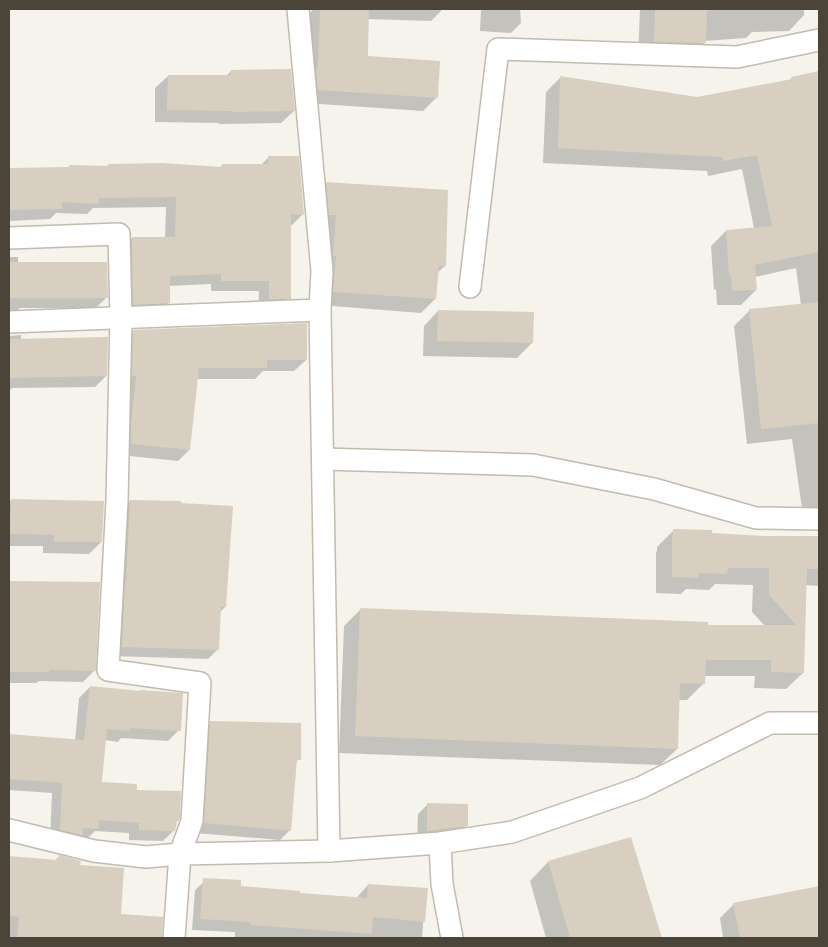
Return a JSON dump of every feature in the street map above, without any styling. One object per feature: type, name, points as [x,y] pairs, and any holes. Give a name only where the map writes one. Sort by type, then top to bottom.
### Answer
[{"type":"street","points":[[298,9],[322,271],[320,310],[329,851]]},
{"type":"street","points":[[470,287],[498,49],[737,57],[819,40]]},
{"type":"street","points":[[9,238],[120,234],[121,318],[117,501],[108,670],[200,682],[192,821],[180,854],[174,938]]},
{"type":"street","points":[[9,322],[320,310]]},
{"type":"street","points":[[323,459],[532,465],[654,489],[756,518],[819,519]]},
{"type":"street","points":[[9,830],[94,851],[146,857],[180,854],[329,851],[440,843],[512,832],[640,788],[770,723],[819,723]]},
{"type":"street","points":[[440,843],[442,884],[452,938]]},
{"type":"building","points":[[320,9],[369,9],[368,56],[440,61],[438,98],[318,90],[316,68],[318,68]]},
{"type":"building","points":[[655,9],[707,9],[706,43],[654,42]]},
{"type":"building","points":[[291,69],[295,111],[167,110],[168,75],[231,75],[231,70]]},
{"type":"building","points":[[819,71],[819,252],[755,265],[757,290],[732,291],[726,230],[772,226],[757,155],[723,161],[722,157],[558,148],[560,76],[697,97],[792,79],[791,77]]},
{"type":"building","points":[[268,156],[299,156],[304,215],[291,214],[291,299],[269,299],[269,281],[221,281],[221,274],[170,276],[170,303],[133,305],[132,237],[175,237],[176,197],[99,198],[99,204],[62,202],[62,209],[9,210],[9,168],[162,163],[222,167],[222,164],[268,164]]},
{"type":"building","points":[[326,182],[448,190],[446,266],[439,266],[436,299],[333,292],[336,256],[333,256],[336,215],[329,215]]},
{"type":"building","points":[[9,262],[107,262],[108,298],[9,298]]},
{"type":"building","points":[[819,302],[819,423],[761,429],[749,309]]},
{"type":"building","points":[[438,310],[534,312],[533,343],[437,341]]},
{"type":"building","points":[[307,323],[307,360],[267,360],[267,368],[199,368],[190,450],[131,444],[136,376],[132,376],[133,330]]},
{"type":"building","points":[[108,337],[107,376],[9,378],[9,339]]},
{"type":"building","points":[[11,499],[104,501],[102,542],[54,542],[54,535],[10,534]]},
{"type":"building","points":[[130,500],[181,501],[181,503],[233,506],[226,607],[221,607],[219,650],[122,647]]},
{"type":"building","points":[[673,529],[712,530],[712,533],[765,536],[819,536],[819,569],[807,569],[804,673],[771,672],[771,660],[706,660],[705,684],[680,683],[678,749],[355,736],[360,608],[708,622],[708,625],[796,625],[769,595],[769,568],[728,568],[727,574],[699,573],[699,578],[672,577]]},
{"type":"building","points":[[9,581],[100,582],[96,671],[49,670],[49,672],[9,672]]},
{"type":"building","points":[[90,686],[183,693],[181,731],[130,728],[130,731],[107,729],[102,782],[137,784],[137,790],[181,791],[180,818],[177,821],[175,831],[139,830],[139,823],[99,820],[99,829],[83,828],[83,835],[60,830],[62,783],[9,779],[9,734],[84,740]]},
{"type":"building","points":[[210,721],[301,723],[301,760],[297,760],[291,831],[204,823]]},
{"type":"building","points":[[427,803],[468,804],[468,826],[427,831]]},
{"type":"building","points":[[631,837],[662,938],[570,938],[548,861]]},
{"type":"building","points":[[59,855],[81,861],[80,865],[124,868],[121,914],[163,917],[162,938],[17,938],[19,917],[9,916],[9,856],[58,860]]},
{"type":"building","points":[[203,878],[241,880],[241,886],[367,898],[368,884],[428,888],[425,922],[373,917],[372,934],[251,925],[251,922],[200,919]]},
{"type":"building","points":[[819,886],[819,938],[740,938],[733,903]]}]
